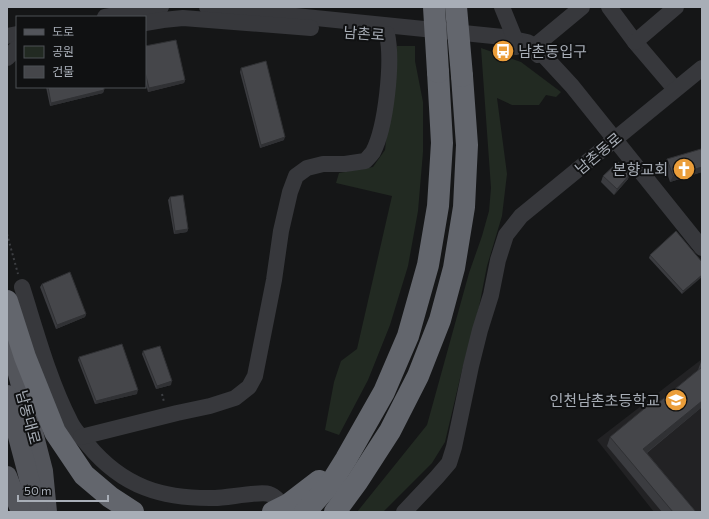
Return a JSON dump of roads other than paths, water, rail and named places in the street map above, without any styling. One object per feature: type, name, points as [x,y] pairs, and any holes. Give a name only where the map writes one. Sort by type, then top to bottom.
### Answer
[{"type":"highway","points":[[305,512],[331,483],[384,392],[408,336],[428,265],[439,198],[442,143],[434,7]]},
{"type":"highway","points":[[335,512],[357,482],[390,431],[418,376],[440,320],[454,268],[464,207],[467,145],[456,7]]},
{"type":"highway","points":[[14,294],[25,357],[55,432],[84,475],[133,512]]},
{"type":"highway","points":[[276,507],[289,504],[346,459]]},
{"type":"highway","points":[[325,512],[357,482]]},
{"type":"main road","name":"남동대로","points":[[7,322],[8,336],[43,471],[47,512]]},
{"type":"main road","points":[[7,395],[38,512]]},
{"type":"main road","points":[[7,476],[21,512]]},
{"type":"street","points":[[110,16],[161,7]]},
{"type":"street","name":"남촌로","points":[[207,7],[241,9],[515,44],[572,86]]},
{"type":"street","points":[[502,7],[515,44]]},
{"type":"street","points":[[541,62],[534,46],[582,7]]},
{"type":"street","points":[[609,7],[635,42],[675,88]]},
{"type":"street","points":[[635,42],[676,7]]},
{"type":"street","name":"남촌로","points":[[146,23],[183,18],[481,42],[515,44],[527,42],[534,46],[572,86],[702,248]]},
{"type":"street","points":[[81,437],[210,406],[235,398],[249,387],[255,376],[274,280],[281,231],[290,192],[296,176],[307,168],[323,164],[345,164],[365,161],[373,153],[380,135],[386,100],[390,46],[387,34]]},
{"type":"street","points":[[7,58],[16,49]]},
{"type":"street","name":"남촌동로","points":[[404,512],[449,463],[454,447],[480,330],[491,296],[498,260],[506,235],[521,216],[675,88],[702,68]]},
{"type":"street","points":[[14,294],[41,347],[55,387],[70,422],[106,465],[131,482],[175,497],[219,498],[264,493],[274,496],[276,507]]},
{"type":"place","name":"남촌동입구","points":[[503,51]]},
{"type":"place","name":"본향교회","points":[[684,169]]},
{"type":"place","name":"인천남촌초등학교","points":[[676,400]]}]
